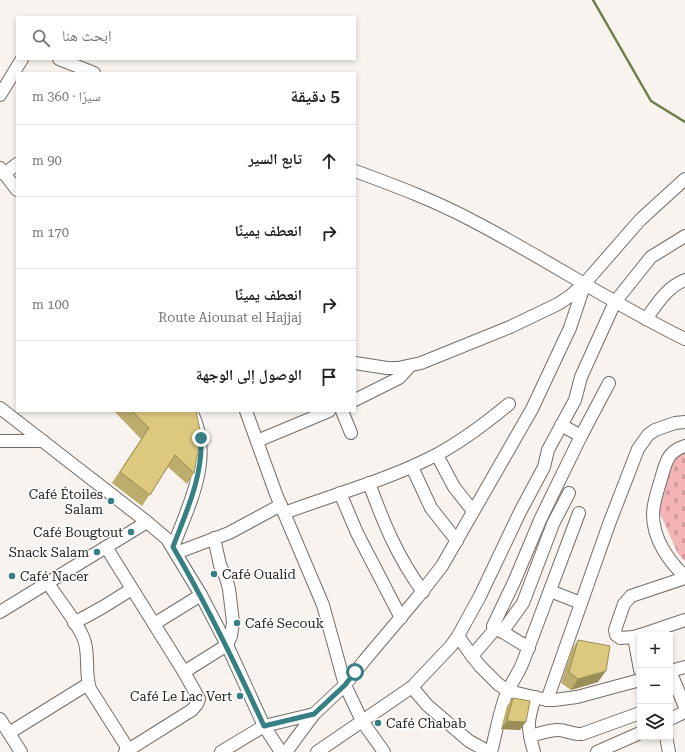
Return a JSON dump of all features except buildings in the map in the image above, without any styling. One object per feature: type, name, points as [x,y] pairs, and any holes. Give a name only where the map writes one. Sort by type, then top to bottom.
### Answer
[{"type":"street","points":[[17,72],[22,60]]},
{"type":"street","points":[[61,60],[91,72]]},
{"type":"street","points":[[0,95],[14,80]]},
{"type":"street","points":[[16,164],[2,171],[16,189]]},
{"type":"street","points":[[356,171],[406,189],[444,206],[584,283],[615,302],[685,339]]},
{"type":"street","points":[[356,364],[387,368],[410,366],[421,363],[536,315],[564,300],[584,283],[640,220],[685,180]]},
{"type":"street","points":[[317,752],[412,687],[451,646],[477,602],[520,512],[544,467],[548,450],[575,400],[581,377],[615,302],[651,256],[685,236]]},
{"type":"street","points":[[646,319],[671,288],[685,280]]},
{"type":"street","points":[[286,752],[314,714],[345,685],[442,566],[532,409],[570,328],[584,283]]},
{"type":"street","points":[[356,400],[399,378],[410,366]]},
{"type":"street","points":[[529,648],[493,626],[514,582],[539,522],[609,383]]},
{"type":"street","points":[[174,550],[229,533],[283,509],[340,493],[412,467],[472,434],[509,404]]},
{"type":"street","points":[[0,408],[160,532],[174,550],[201,595],[227,645],[264,726],[281,752]]},
{"type":"street","points":[[174,550],[196,486],[200,466],[201,438],[199,428],[191,412]]},
{"type":"street","points":[[247,412],[283,509],[323,605],[345,685],[362,721],[384,752]]},
{"type":"street","points":[[257,441],[327,412]]},
{"type":"street","points":[[342,412],[351,434]]},
{"type":"street","points":[[547,700],[609,524],[638,449],[642,441],[655,430],[670,424],[685,422]]},
{"type":"street","points":[[561,425],[581,436]]},
{"type":"street","points":[[0,441],[43,441]]},
{"type":"street","points":[[637,636],[620,638],[615,633],[625,601],[631,596],[685,577],[669,560],[661,545],[654,525],[653,515],[655,501],[667,460],[673,451],[685,446]]},
{"type":"street","points":[[436,455],[454,487],[473,511]]},
{"type":"street","points":[[412,467],[431,508],[457,541]]},
{"type":"street","points":[[369,483],[396,549],[404,565],[422,592]]},
{"type":"street","points":[[472,656],[499,630],[523,603],[553,524],[569,492]]},
{"type":"street","points":[[340,493],[357,533],[401,618]]},
{"type":"street","points":[[412,687],[428,705],[469,741],[490,752],[508,691],[517,677],[529,648],[579,513]]},
{"type":"street","points":[[0,612],[147,522]]},
{"type":"street","points":[[184,672],[227,645],[232,629],[233,613],[229,589],[220,565],[214,538]]},
{"type":"street","points":[[48,584],[82,634],[85,641],[88,684],[128,751],[196,706],[198,697],[106,547]]},
{"type":"street","points":[[74,623],[132,589]]},
{"type":"street","points":[[550,591],[581,603]]},
{"type":"street","points":[[154,624],[201,595]]},
{"type":"street","points":[[650,632],[685,620]]},
{"type":"street","points":[[458,636],[472,656],[498,684],[508,691],[547,700],[554,700],[577,696],[637,681]]},
{"type":"street","points":[[673,670],[685,666]]},
{"type":"street","points":[[673,681],[679,702]]},
{"type":"street","points":[[9,733],[88,684]]},
{"type":"street","points":[[534,752],[528,728],[529,717],[535,697]]},
{"type":"street","points":[[673,718],[685,712]]},
{"type":"street","points":[[222,752],[264,726],[314,714]]},
{"type":"street","points":[[530,736],[555,730],[561,730],[575,735],[582,734],[637,714]]},
{"type":"street","points":[[0,719],[21,752]]},
{"type":"street","points":[[597,752],[637,734]]},
{"type":"street","points":[[667,740],[669,752]]},
{"type":"green space","points":[[685,445],[685,561],[678,554],[659,511],[665,477],[677,448]]},
{"type":"waterway","points":[[593,0],[651,101],[685,122]]},
{"type":"place","name":"Café Étoiles Salam","points":[[111,501]]},
{"type":"place","name":"Café Bougtout","points":[[131,532]]},
{"type":"place","name":"Snack Salam","points":[[97,552]]},
{"type":"place","name":"Café Oualid","points":[[214,574]]},
{"type":"place","name":"Café Nacer","points":[[12,576]]},
{"type":"place","name":"Café Secouk","points":[[237,623]]},
{"type":"place","name":"Café Le Lac Vert","points":[[240,696]]},
{"type":"place","name":"Café Chabab","points":[[378,723]]},
{"type":"route","points":[[201,438],[200,466],[196,486],[173,547],[201,595],[227,645],[264,726],[314,714],[345,685],[355,672]]}]
